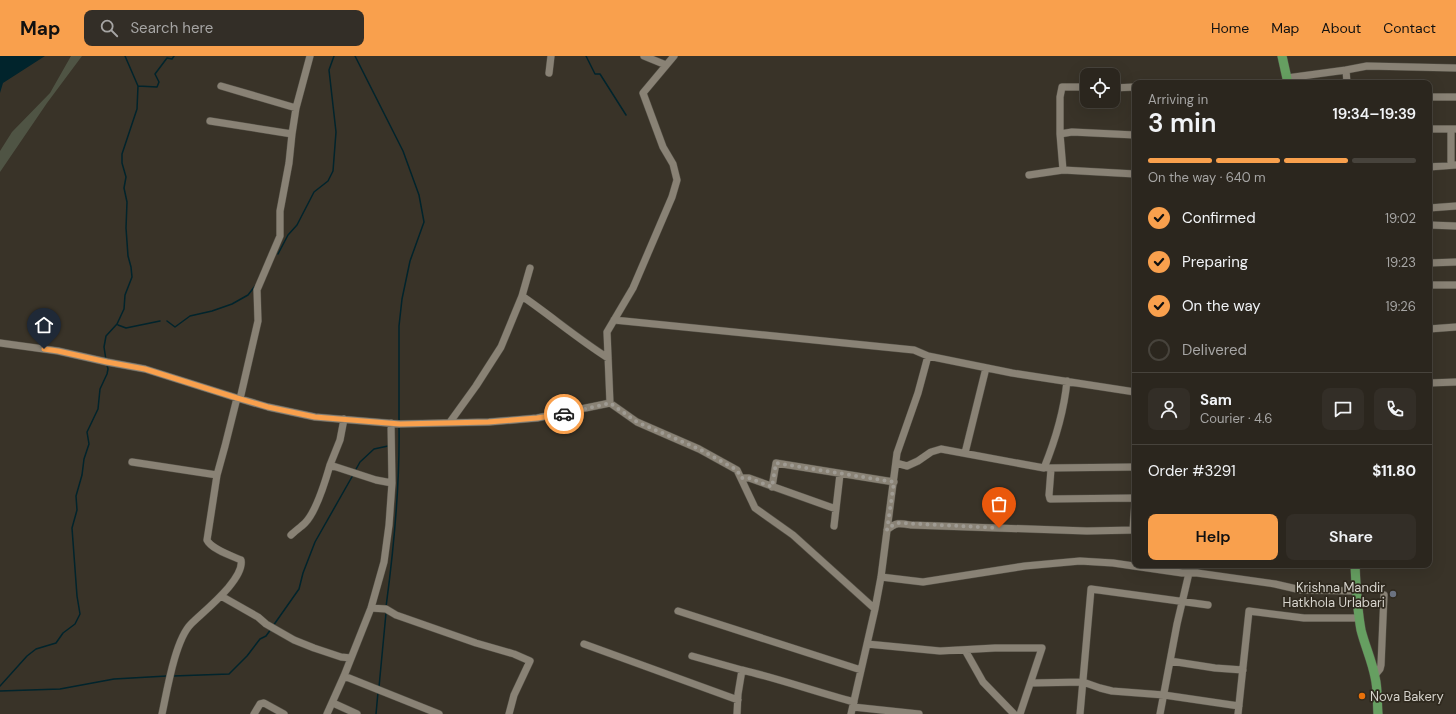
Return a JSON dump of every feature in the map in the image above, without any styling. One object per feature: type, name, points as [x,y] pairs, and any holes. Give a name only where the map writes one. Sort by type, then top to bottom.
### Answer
[{"type":"main road","points":[[1282,56],[1287,80]]},
{"type":"main road","points":[[1355,568],[1359,618],[1377,685],[1378,714]]},
{"type":"street","points":[[162,714],[170,676],[182,638],[190,625],[221,596],[240,572],[242,566],[241,560],[213,547],[208,544],[207,540],[217,475],[239,399],[258,321],[257,290],[280,236],[280,210],[289,163],[296,108],[310,56]]},
{"type":"street","points":[[550,73],[551,56]]},
{"type":"street","points":[[644,56],[666,65]]},
{"type":"street","points":[[610,403],[607,332],[633,288],[672,197],[676,180],[673,164],[663,147],[643,93],[674,56]]},
{"type":"street","points":[[1292,80],[1367,66],[1456,68]]},
{"type":"street","points":[[1346,70],[1347,80]]},
{"type":"street","points":[[221,86],[296,108]]},
{"type":"street","points":[[1063,170],[1060,134],[1060,97],[1062,87],[1080,88]]},
{"type":"street","points":[[1120,88],[1132,87]]},
{"type":"street","points":[[1432,97],[1456,96]]},
{"type":"street","points":[[210,122],[292,134]]},
{"type":"street","points":[[1432,129],[1454,129],[1453,165],[1432,167]]},
{"type":"street","points":[[1060,134],[1072,132],[1132,135]]},
{"type":"street","points":[[1029,175],[1063,170],[1132,174]]},
{"type":"street","points":[[1432,208],[1456,206]]},
{"type":"street","points":[[1432,224],[1456,226]]},
{"type":"street","points":[[1432,263],[1456,262]]},
{"type":"street","points":[[450,422],[476,386],[501,347],[522,296],[530,268]]},
{"type":"street","points":[[1432,285],[1456,286]]},
{"type":"street","points":[[522,296],[552,317],[577,338],[608,358]]},
{"type":"street","points":[[614,320],[903,348],[914,350],[928,356],[986,368],[1132,392]]},
{"type":"street","points":[[1432,329],[1456,327]]},
{"type":"street","points":[[0,343],[58,351],[145,369],[268,407],[304,415],[344,419],[391,423],[488,422],[537,418],[610,403],[637,422],[699,449],[737,470],[755,508],[793,535],[875,609]]},
{"type":"street","points":[[853,708],[881,578],[898,453],[918,393],[928,356]]},
{"type":"street","points":[[965,453],[986,368]]},
{"type":"street","points":[[1044,468],[1061,415],[1067,381]]},
{"type":"street","points":[[1432,384],[1456,382]]},
{"type":"street","points":[[290,535],[306,522],[313,512],[340,440],[344,419]]},
{"type":"street","points":[[328,714],[371,608],[384,562],[392,484],[391,423]]},
{"type":"street","points":[[896,464],[907,466],[918,461],[931,452],[941,449],[1051,469],[1132,467]]},
{"type":"street","points":[[132,462],[217,475]]},
{"type":"street","points":[[772,487],[776,463],[894,482]]},
{"type":"street","points":[[330,465],[392,484]]},
{"type":"street","points":[[1051,469],[1050,499],[1132,500]]},
{"type":"street","points":[[834,526],[840,474]]},
{"type":"street","points":[[741,478],[749,478],[836,509]]},
{"type":"street","points":[[887,530],[893,525],[899,523],[1087,531],[1132,530]]},
{"type":"street","points":[[881,578],[923,582],[1025,566],[1080,561],[1132,566]]},
{"type":"street","points":[[1148,568],[1262,582],[1301,590],[1356,591]]},
{"type":"street","points":[[1160,714],[1189,573]]},
{"type":"street","points":[[1080,714],[1091,589],[1208,605]]},
{"type":"street","points":[[1375,675],[1380,669],[1381,665],[1384,595]]},
{"type":"street","points":[[221,596],[294,640],[341,657],[351,658]]},
{"type":"street","points":[[371,608],[386,609],[396,615],[476,643],[514,654],[530,661],[514,694],[510,714]]},
{"type":"street","points":[[678,610],[861,670]]},
{"type":"street","points":[[1238,714],[1249,612],[1304,618],[1359,618]]},
{"type":"street","points":[[584,644],[738,700]]},
{"type":"street","points":[[867,644],[940,651],[1042,648],[1020,714]]},
{"type":"street","points":[[965,650],[983,682],[1014,714]]},
{"type":"street","points":[[692,656],[791,682],[853,708],[919,714]]},
{"type":"street","points":[[1170,661],[1215,668],[1243,670]]},
{"type":"street","points":[[737,714],[742,670]]},
{"type":"street","points":[[344,676],[435,713]]},
{"type":"street","points":[[1031,683],[1083,682],[1112,691],[1164,695],[1238,706]]},
{"type":"street","points":[[254,714],[260,704],[264,703],[284,714]]},
{"type":"street","points":[[333,703],[357,714]]},
{"type":"green space","points":[[71,56],[82,56],[47,103],[0,172],[0,151],[12,132],[50,93]]},
{"type":"water","points":[[0,56],[45,56],[3,83],[0,93]]},
{"type":"waterway","points":[[106,360],[104,347],[106,336],[117,324],[124,309],[125,295],[132,277],[128,256],[126,228],[127,202],[124,188],[126,177],[122,163],[122,154],[137,109],[138,86],[125,56]]},
{"type":"waterway","points":[[138,86],[157,87],[159,82],[155,74],[167,58],[172,59],[174,56]]},
{"type":"waterway","points":[[278,254],[288,235],[297,225],[314,192],[328,181],[333,171],[336,132],[329,70],[334,56]]},
{"type":"waterway","points":[[355,56],[403,151],[419,195],[424,222],[410,261],[402,299],[399,326],[399,422]]},
{"type":"waterway","points":[[586,56],[595,74],[600,74],[626,115]]},
{"type":"waterway","points":[[167,321],[175,327],[190,316],[212,311],[232,304],[248,295],[255,286]]},
{"type":"waterway","points":[[118,325],[126,328],[160,321]]},
{"type":"waterway","points":[[0,686],[27,656],[36,649],[56,643],[63,633],[75,624],[80,614],[77,596],[72,528],[77,510],[76,496],[82,475],[84,459],[89,444],[87,432],[98,409],[100,389],[107,374],[107,365]]},
{"type":"waterway","points":[[386,607],[396,517],[399,472],[399,426]]},
{"type":"waterway","points":[[355,471],[360,462],[374,449],[388,446]]},
{"type":"waterway","points":[[273,626],[299,589],[303,573],[315,542],[353,475]]},
{"type":"waterway","points":[[379,687],[386,613]]},
{"type":"waterway","points":[[173,676],[229,674],[247,656],[260,639],[266,636],[271,629]]},
{"type":"waterway","points":[[0,691],[60,689],[114,679],[167,676]]},
{"type":"waterway","points":[[376,714],[378,692]]},
{"type":"way so far","points":[[564,414],[610,403],[637,422],[699,449],[737,470],[741,478],[749,478],[772,487],[776,463],[894,482],[887,530],[893,525],[899,523],[911,525],[999,528]]},
{"type":"place","name":"Krishna Mandir Hatkhola Urlabari","points":[[1393,594]]},
{"type":"place","name":"Nova Bakery","points":[[1362,696]]},
{"type":"route","points":[[44,349],[145,369],[183,380],[225,395],[268,407],[315,417],[400,424],[488,422],[564,414]]}]
